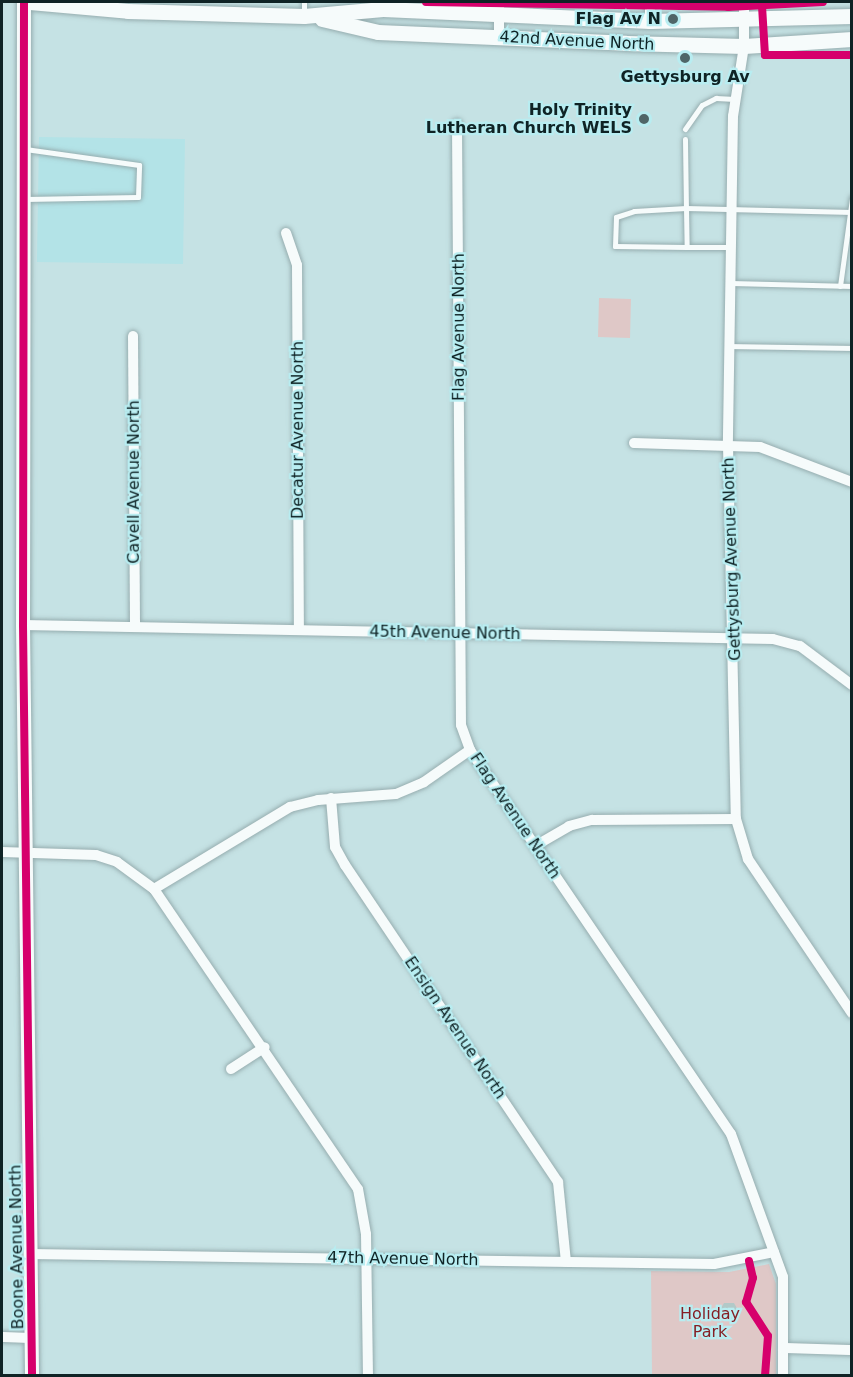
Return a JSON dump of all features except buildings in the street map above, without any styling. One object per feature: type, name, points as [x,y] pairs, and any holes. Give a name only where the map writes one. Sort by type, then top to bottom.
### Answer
[{"type":"main road","name":"42nd Avenue North","points":[[30,2],[128,11],[499,8],[650,21],[744,22],[852,16]]},
{"type":"main road","name":"42nd Avenue North","points":[[304,9],[378,32],[744,46],[852,39]]},
{"type":"street","name":"Boone Avenue North","points":[[24,2],[23,625],[32,1376]]},
{"type":"street","points":[[650,2],[650,21]]},
{"type":"street","name":"Gettysburg Avenue North","points":[[744,2],[744,46],[735,99],[728,445],[728,524],[736,638],[736,819],[748,859],[852,1013]]},
{"type":"street","points":[[499,8],[499,37]]},
{"type":"street","name":"Flag Avenue North","points":[[458,124],[461,633],[459,710],[470,750],[720,1115],[783,1277],[783,1376]]},
{"type":"street","name":"Decatur Avenue North","points":[[286,233],[297,266],[299,630]]},
{"type":"street","name":"Cavell Avenue North","points":[[133,336],[135,627]]},
{"type":"street","points":[[634,443],[728,445],[775,452],[852,482]]},
{"type":"street","name":"45th Avenue North","points":[[23,625],[736,638],[800,646],[852,685]]},
{"type":"street","points":[[154,889],[263,819],[331,798],[410,789],[470,750]]},
{"type":"street","name":"Ensign Avenue North","points":[[331,798],[335,847],[345,865],[558,1182],[566,1262]]},
{"type":"street","points":[[535,846],[569,826],[592,820],[736,819]]},
{"type":"street","points":[[2,852],[96,855],[117,862],[154,889],[265,1047],[358,1189],[368,1258],[368,1376]]},
{"type":"street","points":[[231,1069],[265,1047]]},
{"type":"street","name":"47th Avenue North","points":[[30,1254],[714,1264],[774,1251]]},
{"type":"street","points":[[2,1337],[32,1338]]},
{"type":"street","points":[[783,1348],[852,1350]]},
{"type":"lane","points":[[685,129],[702,105],[716,98],[735,99]]},
{"type":"lane","points":[[685,139],[687,246]]},
{"type":"lane","points":[[24,149],[140,165],[138,197],[24,199]]},
{"type":"lane","points":[[840,286],[852,198]]},
{"type":"lane","points":[[731,247],[615,246],[616,217],[634,211],[686,208],[849,211]]},
{"type":"lane","points":[[731,284],[852,286]]},
{"type":"lane","points":[[729,346],[852,348]]},
{"type":"shaded area","points":[[39,137],[185,139],[183,264],[37,262]]},
{"type":"green space","points":[[599,298],[631,299],[630,338],[598,337]]},
{"type":"green space","name":"Holiday Park","points":[[769,1264],[776,1284],[776,1375],[652,1375],[651,1271],[729,1272]]},
{"type":"cycle path","points":[[24,2],[23,625],[32,1376]]},
{"type":"cycle path","points":[[426,2],[728,7],[823,2]]},
{"type":"cycle path","points":[[762,6],[765,55],[852,55]]},
{"type":"cycle path","points":[[749,1261],[753,1278],[746,1302],[768,1336],[765,1376]]},
{"type":"place","name":"Flag Av N","points":[[673,19]]},
{"type":"place","name":"Gettysburg Av","points":[[685,58]]},
{"type":"place","name":"Holy Trinity Lutheran Church WELS","points":[[644,119]]}]
